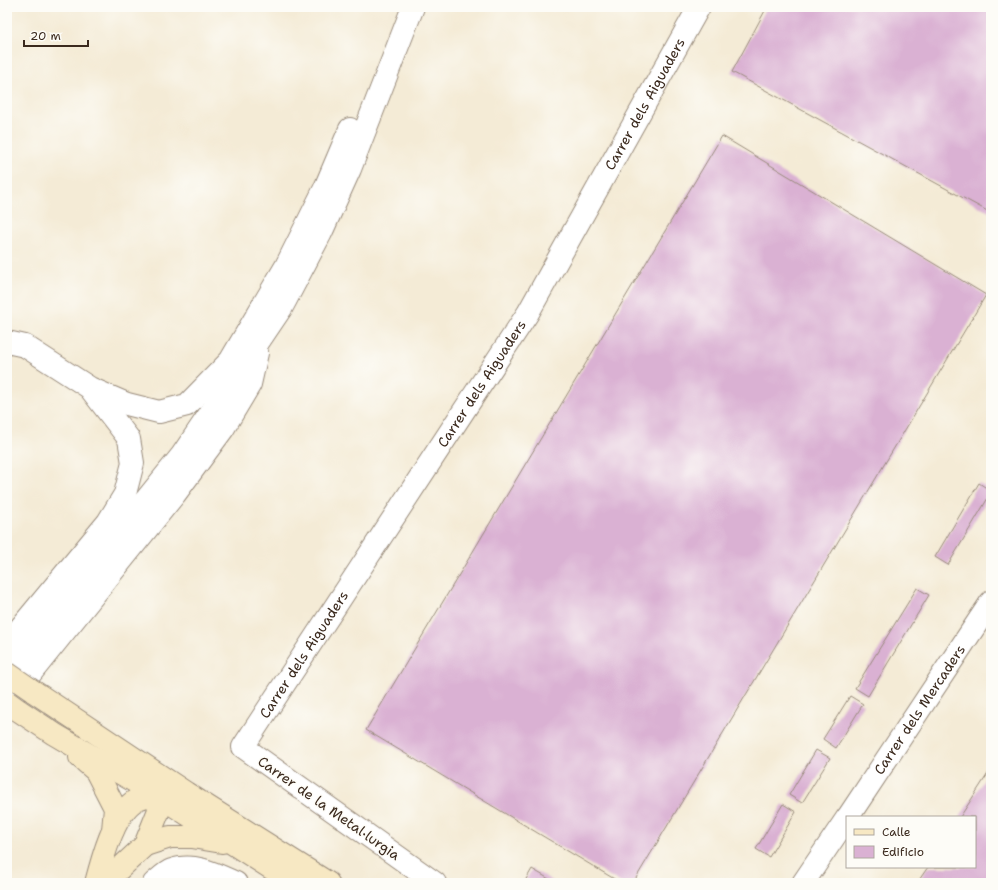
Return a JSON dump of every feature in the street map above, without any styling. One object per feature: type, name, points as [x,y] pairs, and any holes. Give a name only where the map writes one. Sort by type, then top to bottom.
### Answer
[{"type":"main road","points":[[7,672],[186,794],[328,883]]},
{"type":"main road","points":[[11,705],[54,734],[156,794],[294,883]]},
{"type":"main road","points":[[54,734],[96,771],[115,808],[113,830],[102,862],[97,883]]},
{"type":"main road","points":[[97,883],[114,874],[145,845],[159,810],[154,784],[130,756]]},
{"type":"main road","points":[[113,830],[133,802],[156,794],[170,792],[186,794]]},
{"type":"main road","points":[[145,845],[170,837],[192,837],[230,842]]},
{"type":"street","points":[[7,672],[182,455],[282,307],[321,233],[350,169],[414,7]]},
{"type":"street","name":"Carrer dels Aiguaders","points":[[243,747],[528,313],[699,7]]},
{"type":"street","points":[[7,342],[25,346],[90,388],[127,404],[159,412],[187,405],[230,361],[286,266],[324,188],[356,115],[397,52]]},
{"type":"street","points":[[11,705],[175,494],[222,429],[250,384],[260,341]]},
{"type":"street","points":[[7,644],[108,522],[125,494],[133,463],[128,440],[90,388]]},
{"type":"street","name":"Carrer dels Mercaders","points":[[848,816],[991,602]]},
{"type":"street","name":"Carrer de la Metal·lurgia","points":[[243,747],[435,883]]},
{"type":"street","name":"Carrer dels Mercaders","points":[[803,883],[846,818]]},
{"type":"street","points":[[154,883],[171,870],[187,867],[210,871],[236,883]]},
{"type":"building","points":[[767,7],[991,7],[991,213],[732,72]]},
{"type":"building","points":[[722,136],[986,295],[633,883],[621,883],[366,730]]},
{"type":"building","points":[[979,483],[991,491],[991,493],[948,565],[935,557]]},
{"type":"building","points":[[917,588],[929,595],[868,696],[855,688]]},
{"type":"building","points":[[850,696],[863,704],[836,748],[823,739]]},
{"type":"building","points":[[816,750],[830,758],[802,803],[789,795]]},
{"type":"building","points":[[991,769],[991,883],[917,883],[927,868],[976,868],[976,816],[961,816]]},
{"type":"building","points":[[783,804],[796,812],[769,857],[756,849]]},
{"type":"building","points":[[532,869],[556,883],[528,883],[525,881]]}]
